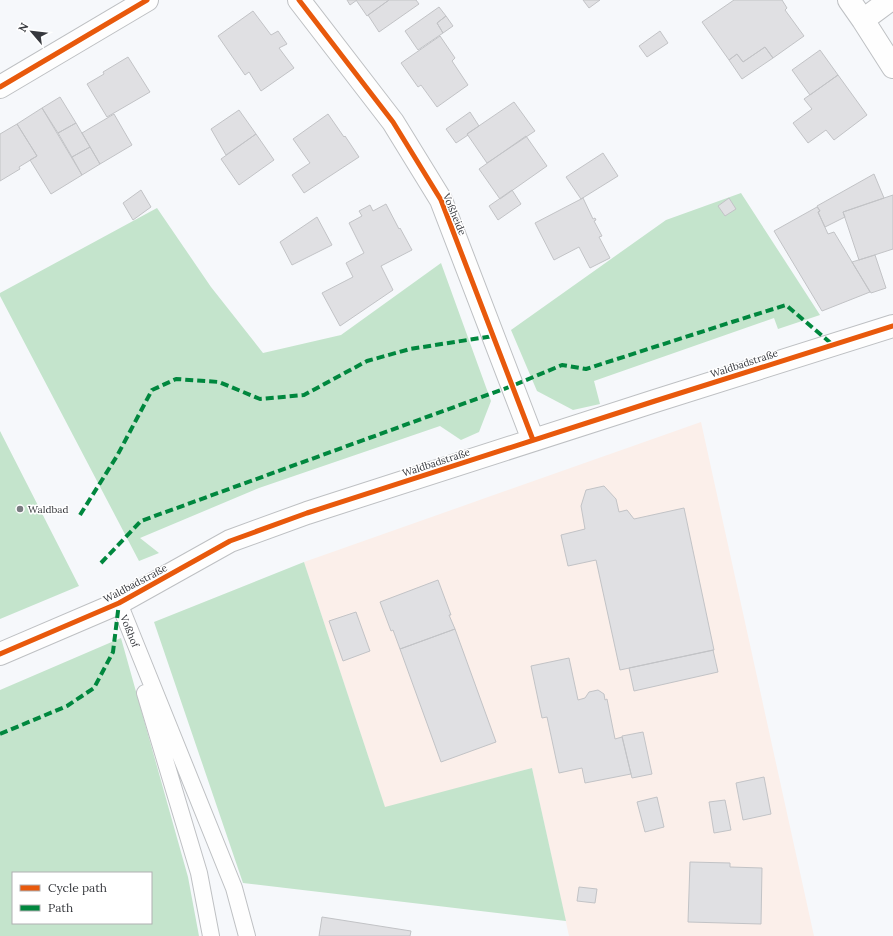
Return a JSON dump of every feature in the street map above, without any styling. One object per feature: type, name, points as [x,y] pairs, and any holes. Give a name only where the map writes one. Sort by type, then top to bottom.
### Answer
[{"type":"street","points":[[0,87],[147,0]]},
{"type":"street","name":"Voßheide","points":[[299,0],[392,122],[441,200],[533,440]]},
{"type":"street","points":[[849,0],[893,67]]},
{"type":"street","points":[[863,20],[890,0]]},
{"type":"street","name":"Waldbadstraße","points":[[0,654],[118,604],[230,541],[307,513],[893,326]]},
{"type":"lane","name":"Voßhof","points":[[118,604],[198,874],[211,936]]},
{"type":"lane","name":"Voßhof","points":[[118,604],[234,888],[247,936]]},
{"type":"shaded area","points":[[701,422],[814,936],[569,936],[532,768],[385,808],[304,562]]},
{"type":"green space","points":[[741,193],[820,315],[778,329],[774,318],[594,381],[600,404],[573,410],[537,391],[511,330],[666,220]]},
{"type":"green space","points":[[157,208],[211,287],[263,353],[341,335],[441,263],[491,401],[479,432],[461,440],[440,426],[259,488],[140,538],[159,553],[139,561],[0,296],[0,293]]},
{"type":"green space","name":"Waldbad","points":[[0,431],[79,586],[0,619]]},
{"type":"green space","points":[[304,562],[385,807],[532,768],[566,921],[243,883],[154,622]]},
{"type":"green space","points":[[121,638],[188,877],[199,936],[0,936],[0,690]]},
{"type":"building","points":[[347,0],[357,0],[350,5]]},
{"type":"building","points":[[356,0],[389,0],[367,16]]},
{"type":"building","points":[[389,0],[416,0],[419,4],[379,32],[368,15]]},
{"type":"building","points":[[583,0],[600,0],[589,8]]},
{"type":"building","points":[[734,0],[782,0],[787,8],[785,10],[804,36],[773,58],[765,47],[743,62],[737,54],[729,60],[702,22]]},
{"type":"building","points":[[439,7],[446,16],[437,23],[443,33],[418,50],[405,31]]},
{"type":"building","points":[[253,11],[271,35],[278,31],[287,44],[279,48],[294,68],[261,91],[249,72],[245,75],[218,36]]},
{"type":"building","points":[[446,16],[453,26],[443,33],[437,23]]},
{"type":"building","points":[[660,31],[668,43],[647,57],[639,46]]},
{"type":"building","points":[[440,36],[455,58],[452,61],[468,85],[437,107],[421,85],[418,87],[401,63]]},
{"type":"building","points":[[765,47],[773,58],[742,79],[729,60],[737,54],[743,62]]},
{"type":"building","points":[[820,50],[838,75],[810,95],[792,70]]},
{"type":"building","points":[[128,57],[150,92],[107,117],[87,84],[104,74],[103,72]]},
{"type":"building","points":[[838,75],[867,115],[834,140],[826,130],[808,143],[793,123],[812,109],[804,99]]},
{"type":"building","points":[[60,97],[76,123],[58,133],[42,108]]},
{"type":"building","points":[[514,102],[535,131],[487,163],[467,134]]},
{"type":"building","points":[[42,108],[82,175],[51,194],[30,160],[37,156],[17,124]]},
{"type":"building","points":[[239,110],[256,134],[226,155],[211,129]]},
{"type":"building","points":[[470,112],[479,126],[456,143],[446,129]]},
{"type":"building","points":[[114,114],[132,145],[100,164],[82,133]]},
{"type":"building","points":[[328,114],[359,157],[304,193],[292,175],[310,163],[293,139]]},
{"type":"building","points":[[76,123],[90,147],[72,157],[58,133]]},
{"type":"building","points":[[17,124],[37,156],[19,167],[20,169],[0,181],[0,134]]},
{"type":"building","points":[[256,134],[274,160],[239,185],[221,159]]},
{"type":"building","points":[[526,136],[547,166],[500,199],[479,169]]},
{"type":"building","points":[[90,147],[100,164],[82,175],[72,157]]},
{"type":"building","points":[[603,153],[618,176],[581,199],[566,177]]},
{"type":"building","points":[[874,174],[884,198],[843,212],[845,217],[825,227],[818,212],[820,211],[817,206]]},
{"type":"building","points":[[141,190],[151,207],[133,220],[123,203]]},
{"type":"building","points":[[512,190],[521,204],[498,220],[489,206]]},
{"type":"building","points":[[893,195],[893,249],[859,260],[843,212]]},
{"type":"building","points":[[583,198],[593,219],[595,218],[596,220],[594,221],[602,236],[599,237],[610,258],[590,268],[579,247],[554,260],[535,223]]},
{"type":"building","points":[[729,198],[736,209],[725,216],[718,206]]},
{"type":"building","points":[[386,204],[412,250],[381,266],[393,290],[340,326],[322,293],[353,277],[346,263],[364,253],[349,223],[362,216],[359,211],[370,205],[373,211]]},
{"type":"building","points":[[817,207],[820,211],[818,212],[828,234],[834,232],[870,292],[822,311],[774,231]]},
{"type":"building","points":[[317,217],[332,245],[292,265],[280,242]]},
{"type":"building","points":[[875,255],[886,288],[871,293],[852,262]]},
{"type":"building","points":[[604,486],[616,499],[619,512],[627,510],[634,519],[684,508],[714,650],[620,670],[596,560],[568,566],[561,535],[585,529],[581,506],[586,490]]},
{"type":"building","points":[[438,580],[455,629],[400,649],[393,630],[391,631],[380,602]]},
{"type":"building","points":[[356,612],[370,651],[343,661],[329,621]]},
{"type":"building","points":[[455,629],[496,742],[441,762],[400,649]]},
{"type":"building","points":[[713,650],[718,672],[634,691],[629,668]]},
{"type":"building","points":[[569,658],[578,700],[585,698],[589,692],[598,690],[604,694],[605,700],[607,699],[615,739],[622,737],[631,774],[585,783],[582,768],[559,773],[547,717],[542,718],[531,666]]},
{"type":"building","points":[[643,732],[652,774],[632,778],[622,736]]},
{"type":"building","points":[[764,777],[771,814],[743,820],[736,783]]},
{"type":"building","points":[[657,797],[664,827],[645,832],[637,802]]},
{"type":"building","points":[[725,800],[731,830],[714,833],[709,802]]},
{"type":"building","points":[[690,862],[730,863],[730,867],[762,868],[761,924],[688,922]]},
{"type":"building","points":[[579,887],[597,889],[595,903],[577,901]]},
{"type":"building","points":[[322,917],[411,931],[410,936],[319,936]]},
{"type":"marked path","points":[[101,563],[141,521],[512,386],[562,365],[586,369],[786,305],[833,345]]},
{"type":"marked path","points":[[80,515],[117,456],[152,390],[176,379],[219,382],[260,399],[304,395],[367,361],[410,349],[493,336]]},
{"type":"marked path","points":[[0,734],[67,706],[94,688],[113,652],[119,603]]},
{"type":"cycle path","points":[[0,87],[147,0]]},
{"type":"cycle path","points":[[299,0],[393,122],[441,200],[533,440]]},
{"type":"cycle path","points":[[0,654],[119,603],[230,541],[307,513],[893,326]]},
{"type":"place","name":"Waldbad","points":[[20,509]]}]
